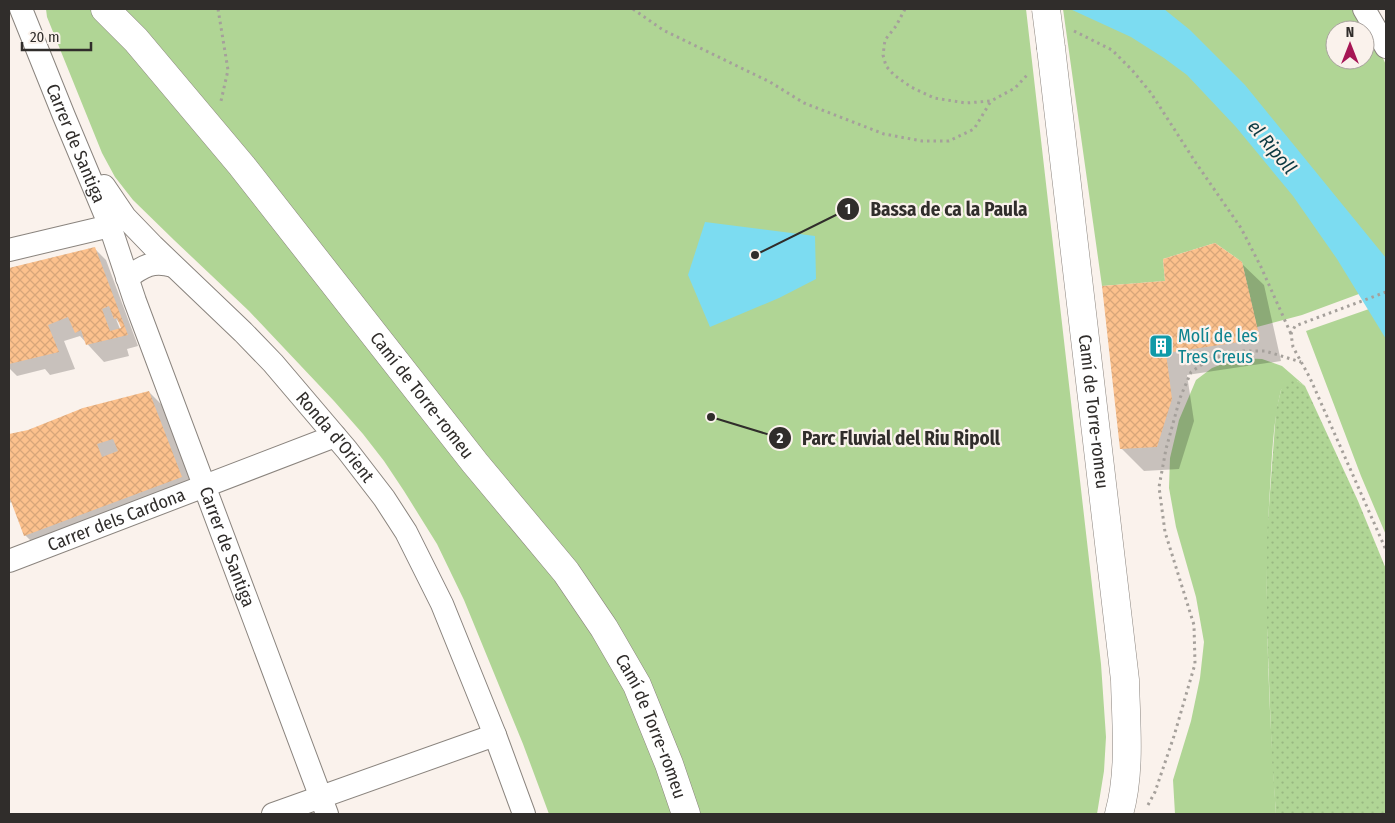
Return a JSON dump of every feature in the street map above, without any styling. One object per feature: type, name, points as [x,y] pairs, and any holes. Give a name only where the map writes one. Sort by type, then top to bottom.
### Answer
[{"type":"street","name":"Carrer de Santiga","points":[[21,9],[110,226],[204,486],[324,806]]},
{"type":"street","name":"Camí de Torre-romeu","points":[[105,9],[136,40],[248,174],[475,463],[566,572],[604,628],[637,685],[669,764],[686,814]]},
{"type":"street","name":"Camí de Torre-romeu","points":[[1046,9],[1124,680],[1127,741],[1126,771],[1119,814]]},
{"type":"street","points":[[1364,9],[1386,47]]},
{"type":"street","name":"Ronda d'Orient","points":[[64,116],[110,197],[125,217],[273,363],[374,484],[406,532],[442,604],[495,735],[524,814]]},
{"type":"street","points":[[9,250],[110,226]]},
{"type":"street","points":[[128,278],[140,268],[150,264],[162,262],[173,266]]},
{"type":"street","name":"Carrer dels Cardona","points":[[9,561],[335,436]]},
{"type":"street","points":[[273,814],[324,806],[495,735]]},
{"type":"path","points":[[215,134],[228,70],[218,9]]},
{"type":"path","points":[[633,9],[663,30],[770,82],[804,103],[884,134],[922,141],[949,141],[974,129],[990,101]]},
{"type":"path","points":[[905,9],[896,26],[884,40],[882,55],[886,66],[894,76],[934,98],[966,103],[990,101],[1015,88],[1051,48]]},
{"type":"path","points":[[1070,29],[1112,50],[1132,70],[1151,93],[1196,164],[1241,228],[1271,289],[1291,334],[1293,347],[1310,378],[1386,550]]},
{"type":"path","points":[[1291,334],[1296,326],[1386,292]]},
{"type":"path","points":[[1147,807],[1155,792],[1174,736],[1195,664],[1194,625],[1165,532],[1159,487],[1166,449],[1180,398],[1191,372],[1210,359],[1241,351],[1265,351],[1301,362]]},
{"type":"green space","points":[[46,9],[1026,9],[1101,664],[1106,737],[1104,771],[1097,814],[549,814],[523,744],[464,600],[437,544],[404,491],[363,434],[334,401],[249,311],[133,200],[115,177],[102,153],[47,17]]},
{"type":"green space","points":[[1063,9],[1356,9],[1362,20],[1325,20],[1325,70],[1375,70],[1375,42],[1386,65],[1386,535],[1361,476],[1306,331],[1369,309],[1367,291],[1302,315],[1257,327],[1242,262],[1215,243],[1163,259],[1165,281],[1102,286]]},
{"type":"green space","points":[[1238,358],[1262,359],[1282,366],[1305,386],[1297,381],[1281,390],[1272,451],[1268,529],[1267,610],[1269,692],[1276,814],[1175,814],[1173,780],[1191,721],[1200,678],[1204,642],[1196,597],[1176,527],[1169,488],[1170,458],[1179,420],[1196,380],[1212,368]]},
{"type":"green space","points":[[1289,381],[1297,381],[1305,386],[1358,501],[1386,569],[1386,814],[1276,814],[1267,627],[1267,534],[1276,411],[1281,390]]},
{"type":"water","name":"el Ripoll","points":[[1070,9],[1164,9],[1190,30],[1245,85],[1386,258],[1386,339],[1337,259],[1293,196],[1236,127],[1187,75],[1131,37]]},
{"type":"water","points":[[705,222],[815,236],[816,279],[779,298],[710,327],[688,275]]},
{"type":"building","name":"Molí de les Tres Creus","points":[[1215,243],[1242,262],[1260,339],[1166,353],[1172,399],[1157,447],[1120,449],[1102,286],[1165,281],[1163,259]]},
{"type":"building","points":[[95,247],[128,335],[86,345],[81,330],[75,333],[68,317],[48,325],[59,352],[9,364],[9,268]],"holes":[[[109,306],[114,319],[117,318],[121,328],[110,331],[102,309]]]},
{"type":"building","points":[[149,391],[182,477],[24,536],[9,496],[9,434],[28,430],[83,408]],"holes":[[[113,439],[118,451],[102,457],[97,444]]]},
{"type":"place","name":"Bassa de ca la Paula","points":[[755,255]]},
{"type":"place","name":"Molí de les Tres Creus","points":[[1161,346]]},
{"type":"place","name":"Parc Fluvial del Riu Ripoll","points":[[711,417]]}]
